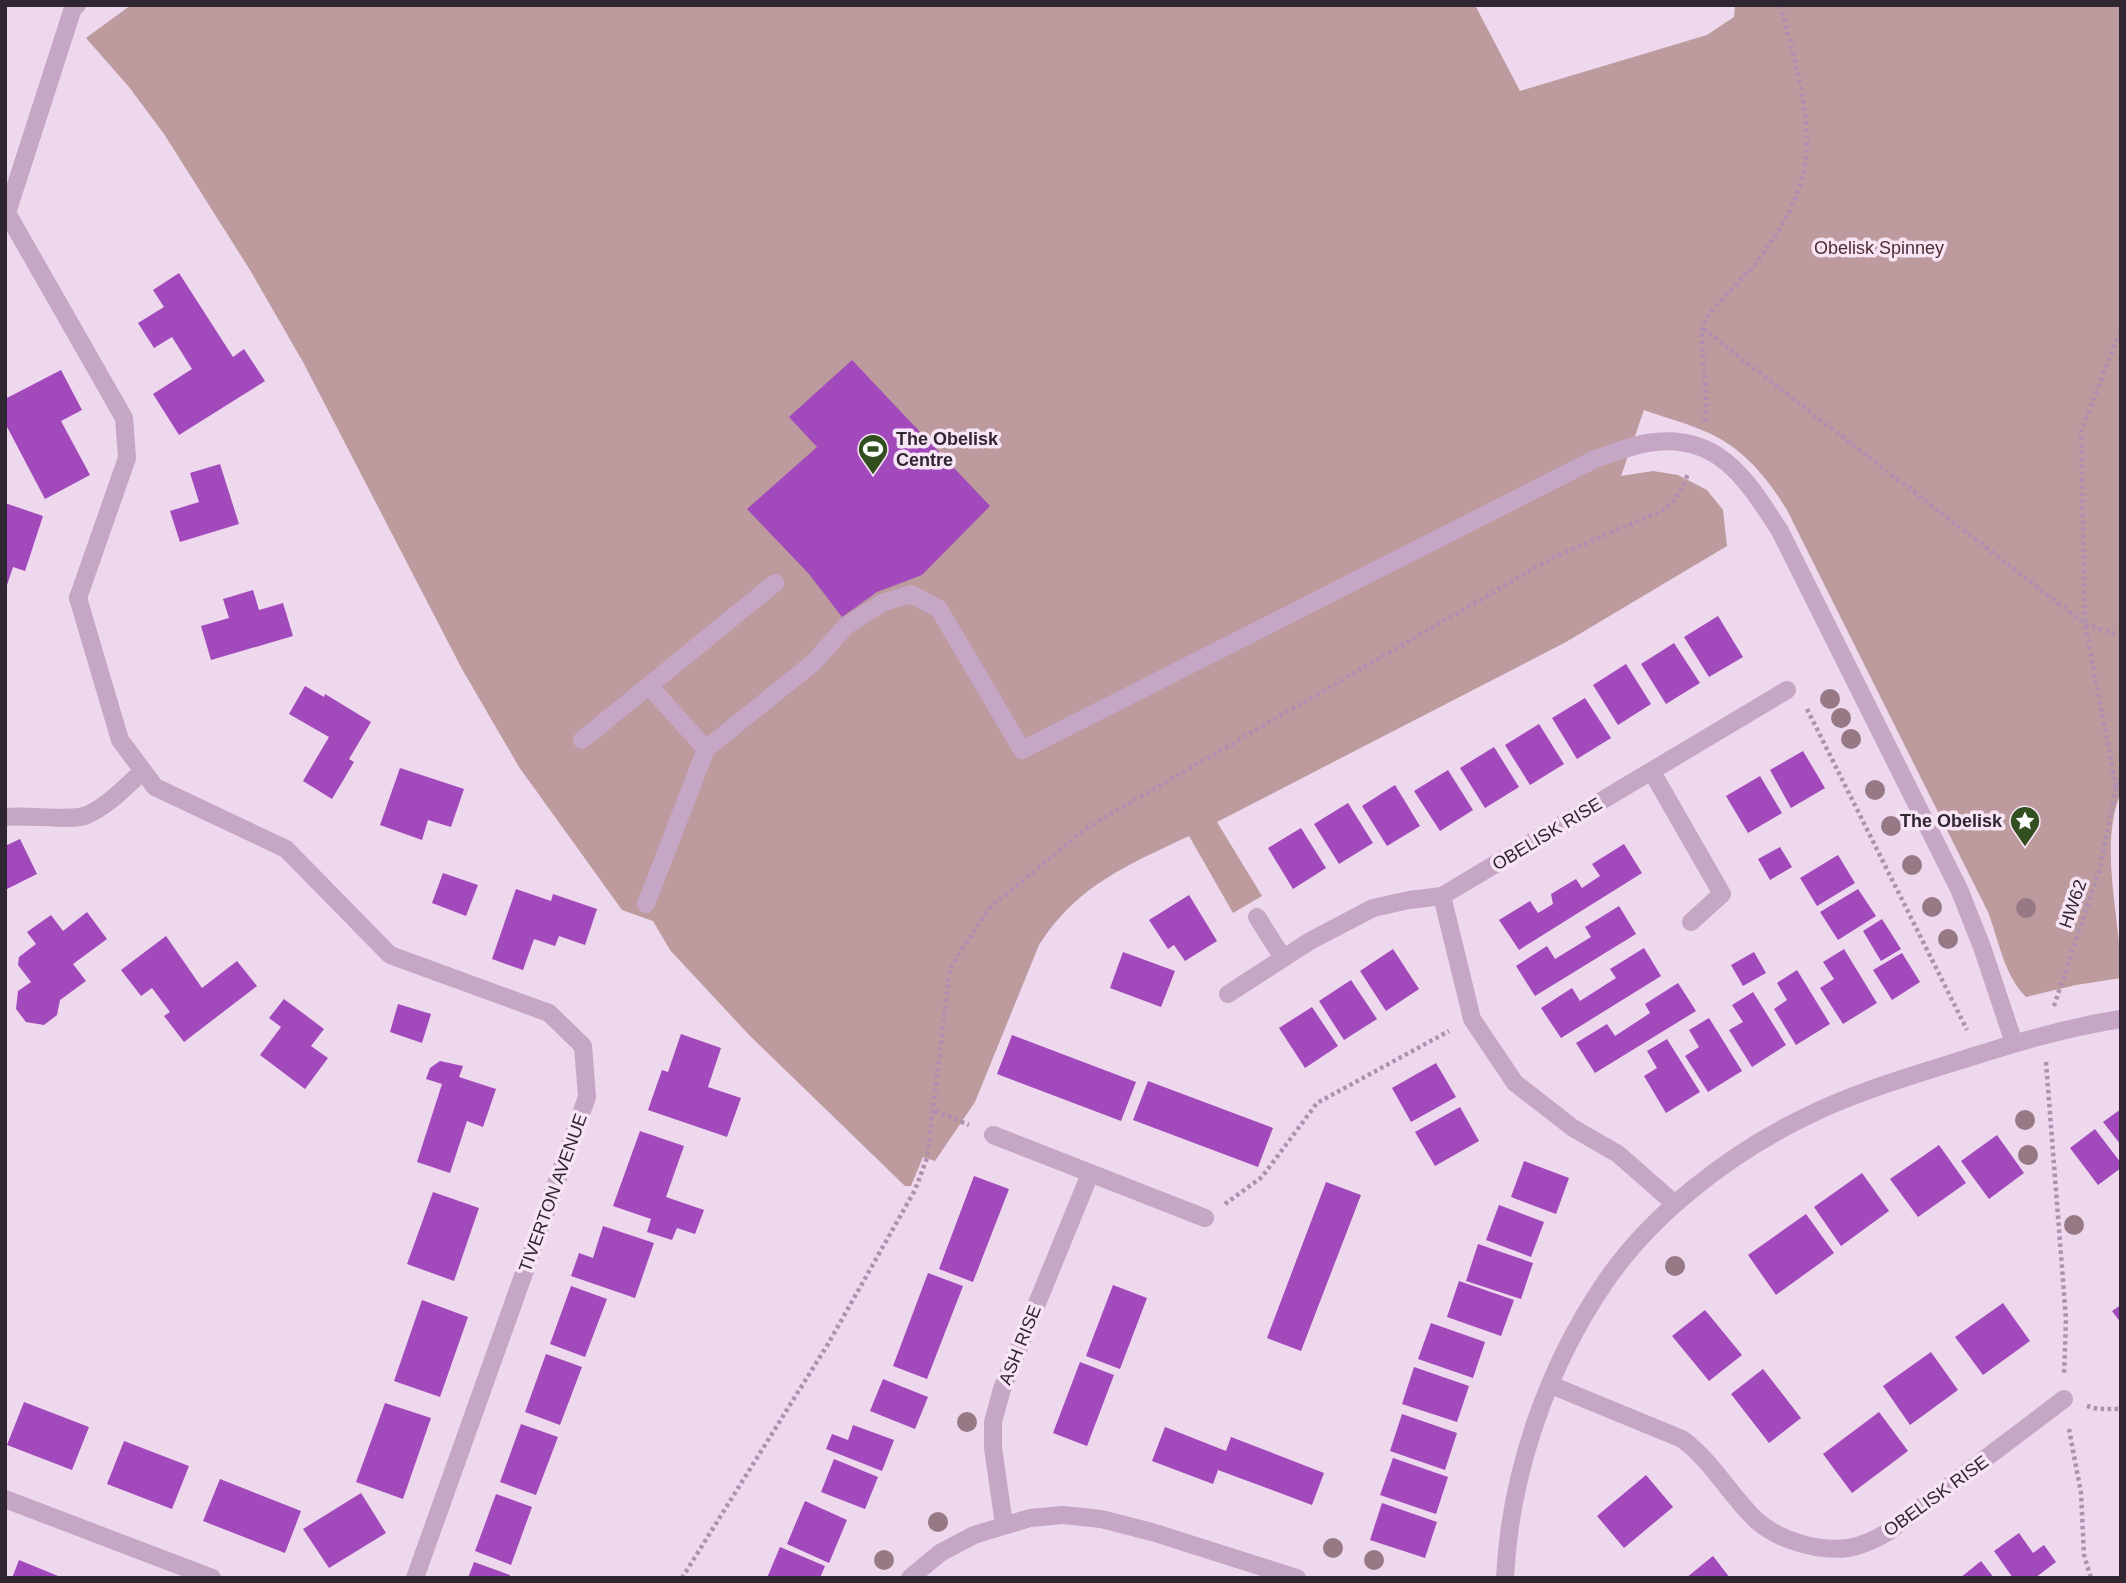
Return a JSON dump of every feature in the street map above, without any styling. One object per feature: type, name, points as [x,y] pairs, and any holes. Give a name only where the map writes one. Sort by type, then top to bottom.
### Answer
[{"type":"street","name":"TIVERTON AVENUE","points":[[77,5],[73,8],[7,213],[124,418],[127,458],[79,598],[120,740],[155,787],[286,849],[390,955],[549,1013],[583,1046],[587,1097],[415,1578]]},
{"type":"street","points":[[646,904],[706,749],[814,662],[845,626],[882,603],[911,594],[939,609],[1022,750],[1595,459],[1647,443],[1676,442],[1700,447],[1718,455],[1737,469],[1780,531],[1959,889],[1982,947],[2014,1044]]},
{"type":"street","points":[[582,740],[775,583]]},
{"type":"street","points":[[650,687],[706,749]]},
{"type":"street","name":"OBELISK RISE","points":[[1228,994],[1310,941],[1373,908],[1442,896],[1787,690]]},
{"type":"street","points":[[5,817],[85,816],[108,801],[143,771]]},
{"type":"street","points":[[1652,772],[1723,894],[1692,922]]},
{"type":"street","points":[[1442,896],[1472,1019],[1515,1083],[1573,1128],[1618,1154],[1675,1204]]},
{"type":"street","points":[[1257,917],[1283,958]]},
{"type":"street","points":[[1505,1578],[1510,1527],[1521,1472],[1550,1385],[1572,1338],[1606,1281],[1636,1243],[1675,1204],[1742,1154],[1797,1121],[1874,1088],[2044,1035],[2121,1019]]},
{"type":"street","points":[[993,1135],[1205,1218]]},
{"type":"street","name":"ASH RISE","points":[[1004,1524],[993,1448],[993,1422],[1002,1389],[1090,1174]]},
{"type":"street","name":"OBELISK RISE","points":[[1550,1385],[1682,1439],[1697,1450],[1757,1520],[1774,1532],[1797,1542],[1834,1548],[1872,1542],[1888,1532],[2064,1399]]},
{"type":"street","points":[[5,1499],[212,1578]]},
{"type":"street","points":[[910,1578],[940,1553],[974,1535],[1030,1518],[1063,1515],[1101,1519],[1152,1532],[1297,1578]]},
{"type":"path","points":[[682,1578],[828,1344],[915,1190],[927,1158],[935,1111],[950,968],[989,908],[1087,828],[1553,556],[1666,509],[1679,494],[1700,447],[1706,403],[1702,328],[1719,303],[1753,266],[1781,226],[1797,193],[1806,160],[1802,92],[1782,5]]},
{"type":"path","points":[[1702,328],[2085,624],[2121,636]]},
{"type":"path","points":[[2116,788],[2085,624],[2081,431],[2121,329]]},
{"type":"path","points":[[1787,690],[1795,685],[1979,1055]]},
{"type":"path","name":"HW62","points":[[2044,1035],[2099,871],[2116,788],[2121,780]]},
{"type":"path","points":[[1205,1218],[1262,1177],[1317,1103],[1472,1019]]},
{"type":"path","points":[[2044,1035],[2066,1319],[2064,1399],[2081,1493],[2084,1555],[2091,1578]]},
{"type":"path","points":[[935,1111],[961,1122]]},
{"type":"green space","name":"Obelisk Spinney","points":[[131,5],[1475,5],[1520,91],[1707,35],[1734,17],[1735,5],[2121,5],[2121,792],[2114,813],[2111,859],[2121,978],[2026,997],[2012,979],[1988,912],[1780,498],[1755,466],[1735,448],[1695,427],[1644,410],[1621,476],[1653,471],[1678,475],[1707,490],[1723,510],[1727,546],[1566,642],[1217,822],[1262,896],[1233,913],[1189,836],[1125,867],[1087,892],[1054,924],[1039,945],[975,1102],[935,1161],[923,1157],[911,1186],[905,1186],[750,1036],[670,950],[653,921],[622,910],[519,767],[462,669],[303,362],[250,270],[164,134],[129,87],[86,38]]},
{"type":"building","points":[[179,273],[233,357],[244,349],[265,381],[179,435],[153,394],[192,369],[172,337],[154,348],[138,323],[164,307],[153,290]]},
{"type":"building","name":"The Obelisk Centre","points":[[852,360],[990,506],[922,575],[877,592],[842,617],[809,574],[747,509],[817,447],[789,417]]},
{"type":"building","points":[[61,370],[82,410],[61,421],[90,475],[45,499],[5,423],[5,399]]},
{"type":"building","points":[[220,464],[239,524],[180,542],[170,511],[199,502],[190,473]]},
{"type":"building","points":[[5,503],[43,516],[25,571],[13,567],[6,588]]},
{"type":"building","points":[[253,590],[259,610],[283,603],[293,636],[211,660],[201,626],[229,618],[223,599]]},
{"type":"building","points":[[1718,616],[1743,657],[1709,677],[1684,637]]},
{"type":"building","points":[[1674,643],[1700,683],[1666,704],[1641,664]]},
{"type":"building","points":[[1626,664],[1651,704],[1618,725],[1593,685]]},
{"type":"building","points":[[305,686],[324,697],[325,694],[371,722],[349,759],[354,762],[332,799],[303,781],[329,737],[289,714]]},
{"type":"building","points":[[1585,698],[1611,738],[1577,759],[1552,718]]},
{"type":"building","points":[[1539,724],[1564,764],[1530,785],[1505,745]]},
{"type":"building","points":[[1494,747],[1519,787],[1485,808],[1460,768]]},
{"type":"building","points":[[1803,751],[1825,788],[1791,808],[1770,770]]},
{"type":"building","points":[[400,768],[464,789],[451,827],[428,820],[422,840],[380,825]]},
{"type":"building","points":[[1448,770],[1473,810],[1440,831],[1414,791]]},
{"type":"building","points":[[1760,776],[1782,813],[1748,833],[1726,796]]},
{"type":"building","points":[[1395,785],[1420,826],[1387,846],[1362,806]]},
{"type":"building","points":[[1348,803],[1373,843],[1339,864],[1314,824]]},
{"type":"building","points":[[1301,828],[1326,868],[1293,889],[1268,848]]},
{"type":"building","points":[[20,839],[37,874],[5,890],[5,846]]},
{"type":"building","points":[[1624,844],[1642,873],[1519,950],[1499,920],[1530,901],[1538,913],[1553,904],[1551,894],[1576,879],[1582,888],[1600,876],[1592,864]]},
{"type":"building","points":[[1780,847],[1792,867],[1770,880],[1758,859]]},
{"type":"building","points":[[1838,855],[1855,883],[1817,906],[1800,878]]},
{"type":"building","points":[[443,873],[478,885],[466,916],[432,903]]},
{"type":"building","points":[[516,889],[551,901],[553,894],[597,909],[585,945],[559,936],[555,946],[534,939],[523,970],[492,959]]},
{"type":"building","points":[[1858,889],[1876,916],[1838,940],[1820,912]]},
{"type":"building","points":[[1189,895],[1217,941],[1185,961],[1174,945],[1168,949],[1149,920]]},
{"type":"building","points":[[1619,906],[1636,934],[1535,996],[1516,966],[1547,946],[1555,959],[1591,937],[1585,927]]},
{"type":"building","points":[[87,912],[107,939],[73,964],[86,981],[60,1000],[57,1015],[44,1025],[26,1022],[16,1009],[18,991],[31,982],[18,965],[19,957],[36,944],[27,932],[51,915],[63,931]]},
{"type":"building","points":[[1882,919],[1901,949],[1881,961],[1863,931]]},
{"type":"building","points":[[166,936],[202,988],[237,961],[257,986],[184,1042],[164,1016],[170,1012],[152,988],[141,996],[121,970]]},
{"type":"building","points":[[1644,948],[1661,976],[1561,1038],[1541,1008],[1572,988],[1580,1001],[1616,978],[1610,969]]},
{"type":"building","points":[[1393,949],[1419,989],[1386,1011],[1360,971]]},
{"type":"building","points":[[1844,949],[1877,1003],[1843,1024],[1820,988],[1834,979],[1823,962]]},
{"type":"building","points":[[1123,952],[1175,971],[1161,1007],[1110,988]]},
{"type":"building","points":[[1754,952],[1766,973],[1743,986],[1731,965]]},
{"type":"building","points":[[1902,953],[1920,982],[1892,1000],[1873,970]]},
{"type":"building","points":[[1797,970],[1830,1024],[1796,1045],[1774,1009],[1787,1000],[1777,983]]},
{"type":"building","points":[[1351,980],[1377,1019],[1344,1040],[1319,1001]]},
{"type":"building","points":[[1678,983],[1696,1011],[1595,1073],[1576,1043],[1607,1024],[1615,1036],[1650,1013],[1645,1004]]},
{"type":"building","points":[[1753,992],[1786,1045],[1752,1067],[1729,1030],[1743,1022],[1732,1005]]},
{"type":"building","points":[[284,999],[324,1029],[311,1046],[328,1058],[305,1089],[260,1055],[281,1027],[269,1018]]},
{"type":"building","points":[[398,1004],[431,1014],[422,1043],[390,1032]]},
{"type":"building","points":[[1312,1007],[1338,1046],[1305,1068],[1279,1028]]},
{"type":"building","points":[[1709,1018],[1742,1071],[1708,1092],[1685,1056],[1699,1047],[1689,1030]]},
{"type":"building","points":[[681,1034],[721,1048],[708,1087],[741,1098],[727,1137],[648,1110],[662,1070],[668,1072]]},
{"type":"building","points":[[1012,1035],[1136,1082],[1121,1121],[997,1074]]},
{"type":"building","points":[[1667,1039],[1700,1092],[1666,1113],[1644,1076],[1657,1068],[1647,1051]]},
{"type":"building","points":[[440,1061],[463,1066],[459,1077],[496,1089],[483,1127],[467,1121],[450,1173],[417,1162],[442,1084],[426,1079],[430,1068]]},
{"type":"building","points":[[1436,1063],[1456,1097],[1411,1122],[1392,1088]]},
{"type":"building","points":[[1148,1081],[1273,1128],[1258,1167],[1133,1120]]},
{"type":"building","points":[[1460,1107],[1479,1141],[1435,1166],[1415,1132]]},
{"type":"building","points":[[2121,1109],[2121,1145],[2103,1122]]},
{"type":"building","points":[[2095,1129],[2121,1163],[2121,1168],[2098,1185],[2070,1148]]},
{"type":"building","points":[[640,1131],[684,1146],[666,1197],[704,1210],[695,1234],[677,1228],[672,1240],[647,1232],[651,1219],[613,1206]]},
{"type":"building","points":[[1997,1135],[2024,1173],[1989,1199],[1961,1161]]},
{"type":"building","points":[[1939,1145],[1966,1183],[1918,1217],[1890,1179]]},
{"type":"building","points":[[1524,1161],[1569,1178],[1556,1214],[1511,1197]]},
{"type":"building","points":[[1862,1173],[1889,1211],[1841,1246],[1814,1207]]},
{"type":"building","points":[[974,1176],[1009,1189],[973,1282],[939,1269]]},
{"type":"building","points":[[1326,1182],[1361,1195],[1301,1351],[1267,1338]]},
{"type":"building","points":[[433,1192],[479,1208],[454,1281],[407,1264]]},
{"type":"building","points":[[1499,1205],[1544,1222],[1531,1257],[1486,1240]]},
{"type":"building","points":[[1806,1214],[1834,1253],[1776,1295],[1748,1255]]},
{"type":"building","points":[[603,1226],[654,1243],[635,1298],[571,1276],[579,1253],[593,1258]]},
{"type":"building","points":[[1478,1244],[1533,1263],[1521,1299],[1466,1281]]},
{"type":"building","points":[[928,1273],[963,1286],[927,1379],[893,1366]]},
{"type":"building","points":[[1459,1281],[1514,1300],[1501,1336],[1447,1317]]},
{"type":"building","points":[[1113,1285],[1147,1298],[1120,1369],[1086,1356]]},
{"type":"building","points":[[571,1286],[607,1299],[585,1357],[550,1344]]},
{"type":"building","points":[[422,1300],[468,1317],[440,1397],[394,1381]]},
{"type":"building","points":[[2003,1303],[2030,1341],[1983,1375],[1955,1337]]},
{"type":"building","points":[[2121,1305],[2121,1323],[2112,1311]]},
{"type":"building","points":[[1705,1310],[1742,1355],[1709,1381],[1672,1336]]},
{"type":"building","points":[[1431,1323],[1485,1342],[1473,1378],[1418,1359]]},
{"type":"building","points":[[1931,1352],[1958,1390],[1910,1425],[1883,1386]]},
{"type":"building","points":[[546,1354],[582,1367],[560,1425],[525,1412]]},
{"type":"building","points":[[1080,1362],[1114,1375],[1087,1446],[1053,1433]]},
{"type":"building","points":[[1414,1367],[1469,1386],[1457,1422],[1402,1404]]},
{"type":"building","points":[[1763,1369],[1801,1418],[1769,1443],[1731,1394]]},
{"type":"building","points":[[883,1379],[928,1397],[915,1429],[870,1411]]},
{"type":"building","points":[[24,1402],[89,1427],[72,1470],[7,1445]]},
{"type":"building","points":[[385,1403],[431,1418],[403,1499],[356,1482]]},
{"type":"building","points":[[1879,1412],[1908,1451],[1852,1493],[1823,1454]]},
{"type":"building","points":[[1402,1414],[1457,1433],[1445,1470],[1390,1451]]},
{"type":"building","points":[[521,1424],[558,1437],[536,1495],[500,1482]]},
{"type":"building","points":[[853,1425],[894,1440],[882,1471],[826,1449],[832,1434],[848,1440]]},
{"type":"building","points":[[1165,1427],[1226,1451],[1231,1437],[1324,1473],[1312,1505],[1218,1470],[1213,1484],[1152,1461]]},
{"type":"building","points":[[124,1441],[189,1466],[172,1509],[107,1484]]},
{"type":"building","points":[[1393,1458],[1448,1477],[1436,1514],[1380,1495]]},
{"type":"building","points":[[834,1459],[878,1477],[865,1509],[821,1492]]},
{"type":"building","points":[[1646,1475],[1673,1507],[1624,1548],[1597,1516]]},
{"type":"building","points":[[220,1479],[301,1511],[285,1553],[203,1521]]},
{"type":"building","points":[[361,1493],[386,1533],[329,1568],[303,1529]]},
{"type":"building","points":[[496,1494],[532,1507],[511,1565],[475,1551]]},
{"type":"building","points":[[805,1501],[847,1520],[829,1563],[787,1544]]},
{"type":"building","points":[[1382,1503],[1437,1522],[1425,1558],[1370,1540]]},
{"type":"building","points":[[2019,1533],[2033,1553],[2044,1545],[2056,1562],[2035,1578],[2013,1578],[1994,1551]]},
{"type":"building","points":[[780,1547],[825,1566],[820,1578],[767,1578]]},
{"type":"building","points":[[1713,1556],[1730,1578],[1686,1578]]},
{"type":"building","points":[[19,1560],[63,1578],[12,1578]]},
{"type":"building","points":[[1981,1561],[1994,1578],[1960,1578]]},
{"type":"building","points":[[474,1562],[510,1575],[509,1578],[468,1578]]},
{"type":"place","name":"The Obelisk Centre","points":[[873,476]]},
{"type":"place","name":"The Obelisk","points":[[2025,848]]}]
